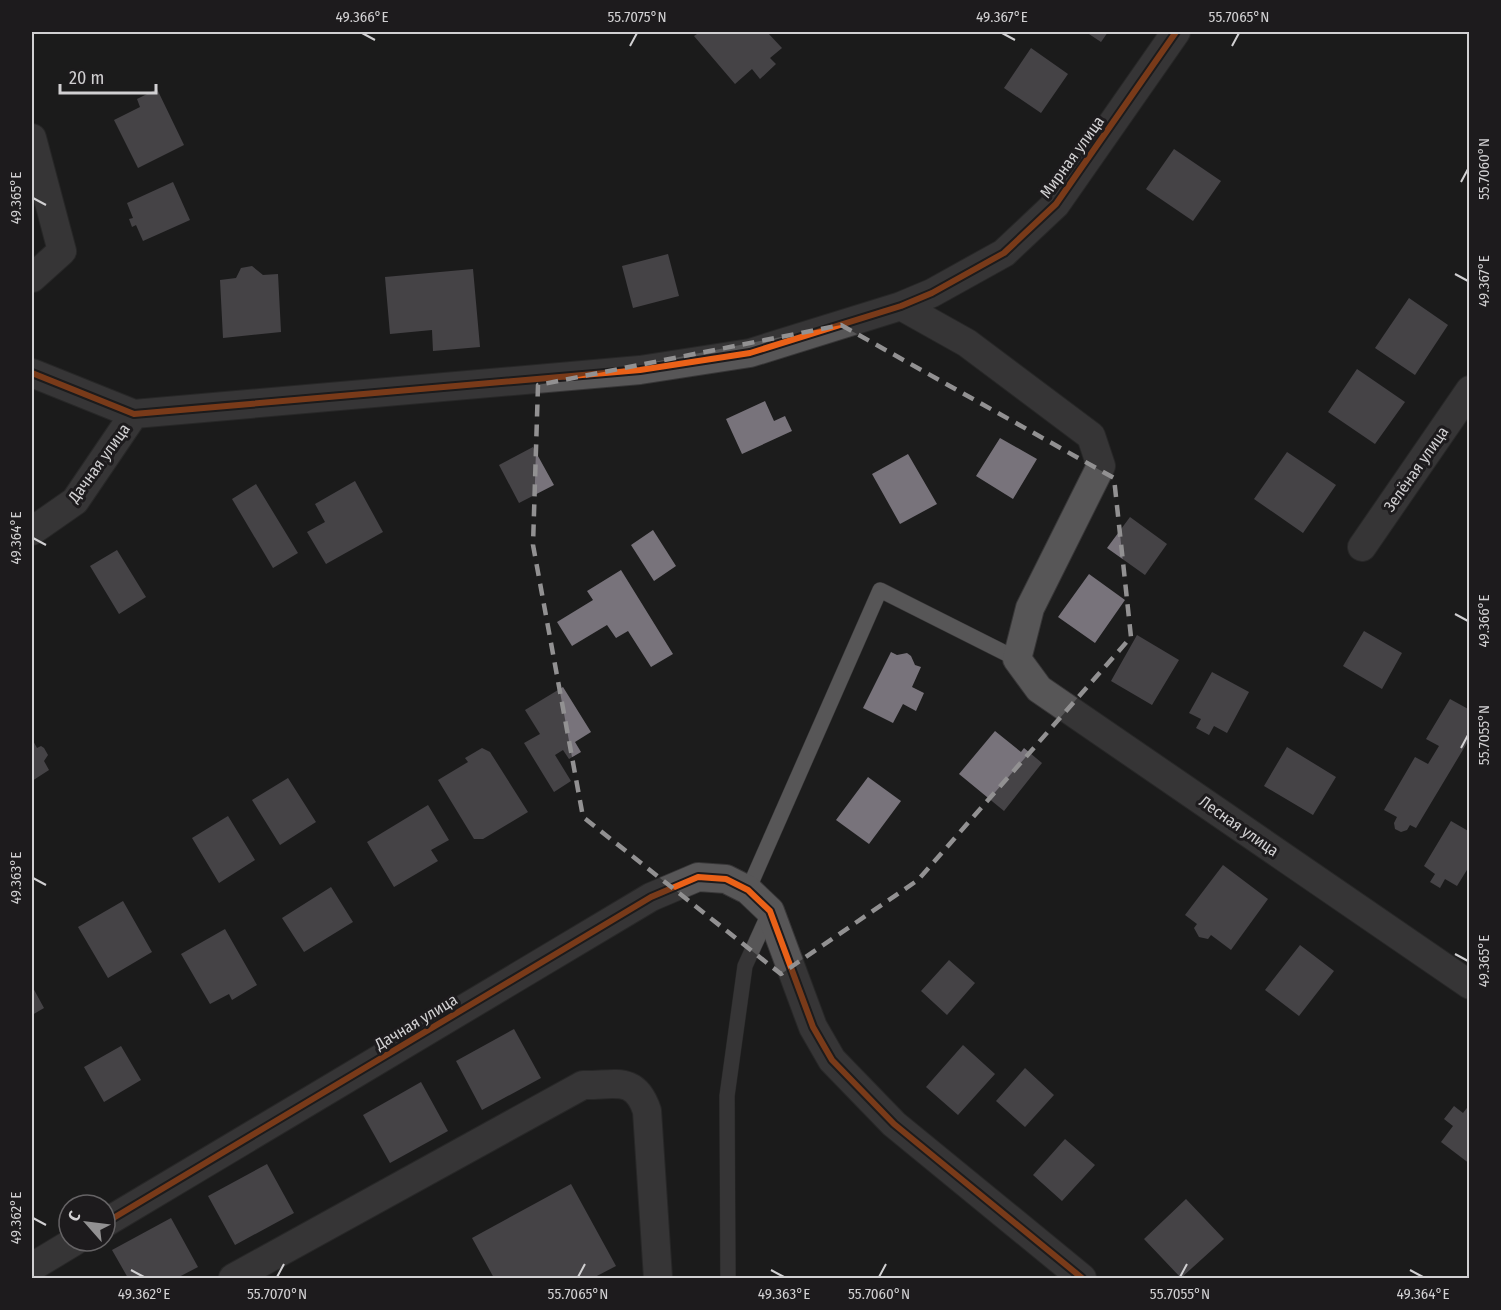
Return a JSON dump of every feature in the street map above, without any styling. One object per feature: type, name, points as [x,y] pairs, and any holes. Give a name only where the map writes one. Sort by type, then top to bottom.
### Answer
[{"type":"street","name":"Мирная улица","points":[[134,414],[640,370],[750,353],[901,306],[932,293],[1004,253],[1056,204],[1176,32]]},
{"type":"street","points":[[32,138],[62,251],[32,278]]},
{"type":"street","points":[[901,306],[968,343],[1082,429],[1091,436],[1098,456],[1101,466],[1030,608],[1017,659]]},
{"type":"street","points":[[32,373],[134,414]]},
{"type":"street","name":"Зелёная улица","points":[[1362,547],[1470,390]]},
{"type":"street","name":"Дачная улица","points":[[32,531],[75,501],[134,414]]},
{"type":"street","name":"Лесная улица","points":[[1017,659],[1039,689],[1470,985]]},
{"type":"street","name":"Дачная улица","points":[[117,1216],[651,897],[698,877],[726,879],[748,890]]},
{"type":"street","points":[[748,890],[770,911],[813,1027],[832,1060],[894,1124],[1082,1278]]},
{"type":"street","points":[[233,1278],[583,1085],[601,1086],[620,1083],[633,1088],[643,1099],[647,1111],[658,1278]]},
{"type":"street","points":[[32,1267],[57,1252]]},
{"type":"lane","points":[[748,890],[880,590],[1017,659]]},
{"type":"lane","points":[[728,1278],[727,1096],[745,966],[770,911]]},
{"type":"highlighted area","points":[[841,325],[1114,478],[1131,637],[918,880],[781,974],[583,817],[533,545],[538,385]]},
{"type":"building","points":[[700,32],[767,32],[782,48],[770,58],[776,64],[760,79],[752,69],[735,84],[694,36]]},
{"type":"building","points":[[1086,32],[1108,32],[1101,42]]},
{"type":"building","points":[[1031,48],[1068,74],[1041,113],[1004,88]]},
{"type":"building","points":[[157,89],[184,145],[138,168],[114,120],[140,107],[137,99]]},
{"type":"building","points":[[1174,149],[1221,181],[1193,221],[1146,189]]},
{"type":"building","points":[[173,182],[190,220],[143,241],[136,225],[132,227],[129,219],[133,218],[127,203]]},
{"type":"building","points":[[668,254],[679,296],[633,308],[622,266]]},
{"type":"building","points":[[252,266],[263,275],[278,274],[281,332],[223,338],[220,280],[236,278],[241,268]]},
{"type":"building","points":[[473,269],[480,347],[433,351],[432,330],[390,334],[385,277]]},
{"type":"building","points":[[1409,298],[1448,325],[1415,375],[1375,348]]},
{"type":"building","points":[[1357,369],[1405,402],[1375,444],[1328,412]]},
{"type":"building","points":[[765,401],[774,421],[785,416],[792,431],[742,454],[726,419]]},
{"type":"building","points":[[1000,438],[1037,459],[1013,499],[976,476]]},
{"type":"building","points":[[533,447],[554,485],[519,503],[499,465]]},
{"type":"building","points":[[1287,452],[1336,485],[1303,533],[1254,499]]},
{"type":"building","points":[[908,454],[937,504],[900,524],[872,474]]},
{"type":"building","points":[[355,481],[383,532],[326,564],[307,532],[325,522],[315,504]]},
{"type":"building","points":[[256,484],[298,553],[273,568],[232,499]]},
{"type":"building","points":[[1130,517],[1167,544],[1145,575],[1107,548]]},
{"type":"building","points":[[653,530],[676,566],[654,581],[631,545]]},
{"type":"building","points":[[117,550],[146,597],[119,614],[90,566]]},
{"type":"building","points":[[621,570],[673,654],[651,667],[628,631],[616,638],[607,625],[572,646],[557,622],[593,600],[587,591]]},
{"type":"building","points":[[1089,574],[1125,600],[1095,643],[1058,617]]},
{"type":"building","points":[[1364,631],[1402,653],[1382,689],[1343,666]]},
{"type":"building","points":[[1137,635],[1179,660],[1152,705],[1111,681]]},
{"type":"building","points":[[891,652],[897,655],[907,653],[915,665],[921,667],[912,687],[924,693],[916,711],[903,704],[893,723],[863,708]]},
{"type":"building","points":[[1212,672],[1249,692],[1227,733],[1214,726],[1209,735],[1196,728],[1201,719],[1189,713]]},
{"type":"building","points":[[563,687],[591,732],[575,742],[581,752],[569,759],[563,750],[555,755],[571,781],[554,792],[524,743],[540,734],[525,710]]},
{"type":"building","points":[[1450,699],[1470,710],[1470,738],[1416,828],[1410,825],[1407,830],[1401,832],[1395,829],[1394,823],[1397,817],[1384,810],[1415,757],[1428,764],[1439,746],[1426,739]]},
{"type":"building","points":[[995,731],[1021,752],[1024,748],[1042,763],[1004,811],[959,774]]},
{"type":"building","points":[[32,739],[37,748],[41,746],[48,755],[44,761],[49,770],[32,781]]},
{"type":"building","points":[[1287,747],[1336,777],[1313,815],[1264,786]]},
{"type":"building","points":[[482,748],[490,752],[528,812],[483,839],[474,839],[438,780],[468,762],[465,758]]},
{"type":"building","points":[[868,777],[901,801],[869,844],[836,820]]},
{"type":"building","points":[[288,778],[316,822],[280,845],[252,800]]},
{"type":"building","points":[[428,805],[449,840],[431,850],[438,861],[394,887],[367,842]]},
{"type":"building","points":[[228,816],[255,860],[219,883],[192,838]]},
{"type":"building","points":[[1451,821],[1470,832],[1470,865],[1457,886],[1445,879],[1440,888],[1430,882],[1435,874],[1424,866]]},
{"type":"building","points":[[1223,865],[1268,899],[1231,950],[1211,935],[1208,939],[1199,937],[1194,928],[1197,924],[1185,915]]},
{"type":"building","points":[[331,887],[353,922],[304,952],[282,918]]},
{"type":"building","points":[[123,901],[152,952],[108,978],[78,927]]},
{"type":"building","points":[[225,929],[257,985],[232,1000],[229,994],[210,1004],[181,954]]},
{"type":"building","points":[[1300,945],[1334,971],[1299,1016],[1265,990]]},
{"type":"building","points":[[949,960],[975,983],[947,1015],[921,991]]},
{"type":"building","points":[[32,986],[44,1008],[32,1015]]},
{"type":"building","points":[[514,1029],[541,1078],[482,1110],[456,1061]]},
{"type":"building","points":[[963,1045],[995,1074],[958,1115],[926,1087]]},
{"type":"building","points":[[121,1046],[141,1080],[104,1102],[84,1067]]},
{"type":"building","points":[[1025,1068],[1054,1095],[1025,1127],[996,1101]]},
{"type":"building","points":[[421,1082],[448,1131],[390,1163],[363,1115]]},
{"type":"building","points":[[1470,1104],[1470,1164],[1441,1142],[1453,1126],[1444,1119],[1454,1106],[1463,1113]]},
{"type":"building","points":[[1065,1139],[1095,1165],[1062,1201],[1033,1175]]},
{"type":"building","points":[[267,1164],[294,1213],[235,1245],[208,1196]]},
{"type":"building","points":[[571,1184],[616,1266],[593,1278],[494,1278],[472,1238]]},
{"type":"building","points":[[1186,1199],[1224,1239],[1181,1278],[1144,1239]]},
{"type":"building","points":[[171,1218],[198,1267],[177,1278],[128,1278],[114,1253],[117,1253],[117,1247]]},
{"type":"cycle path","points":[[32,373],[134,414],[640,370],[750,353],[901,306],[932,293],[1004,253],[1056,204],[1176,32]]},
{"type":"cycle path","points":[[117,1216],[651,897],[698,877],[726,879],[748,890],[770,911],[813,1027],[832,1060],[894,1124],[1082,1278]]}]
